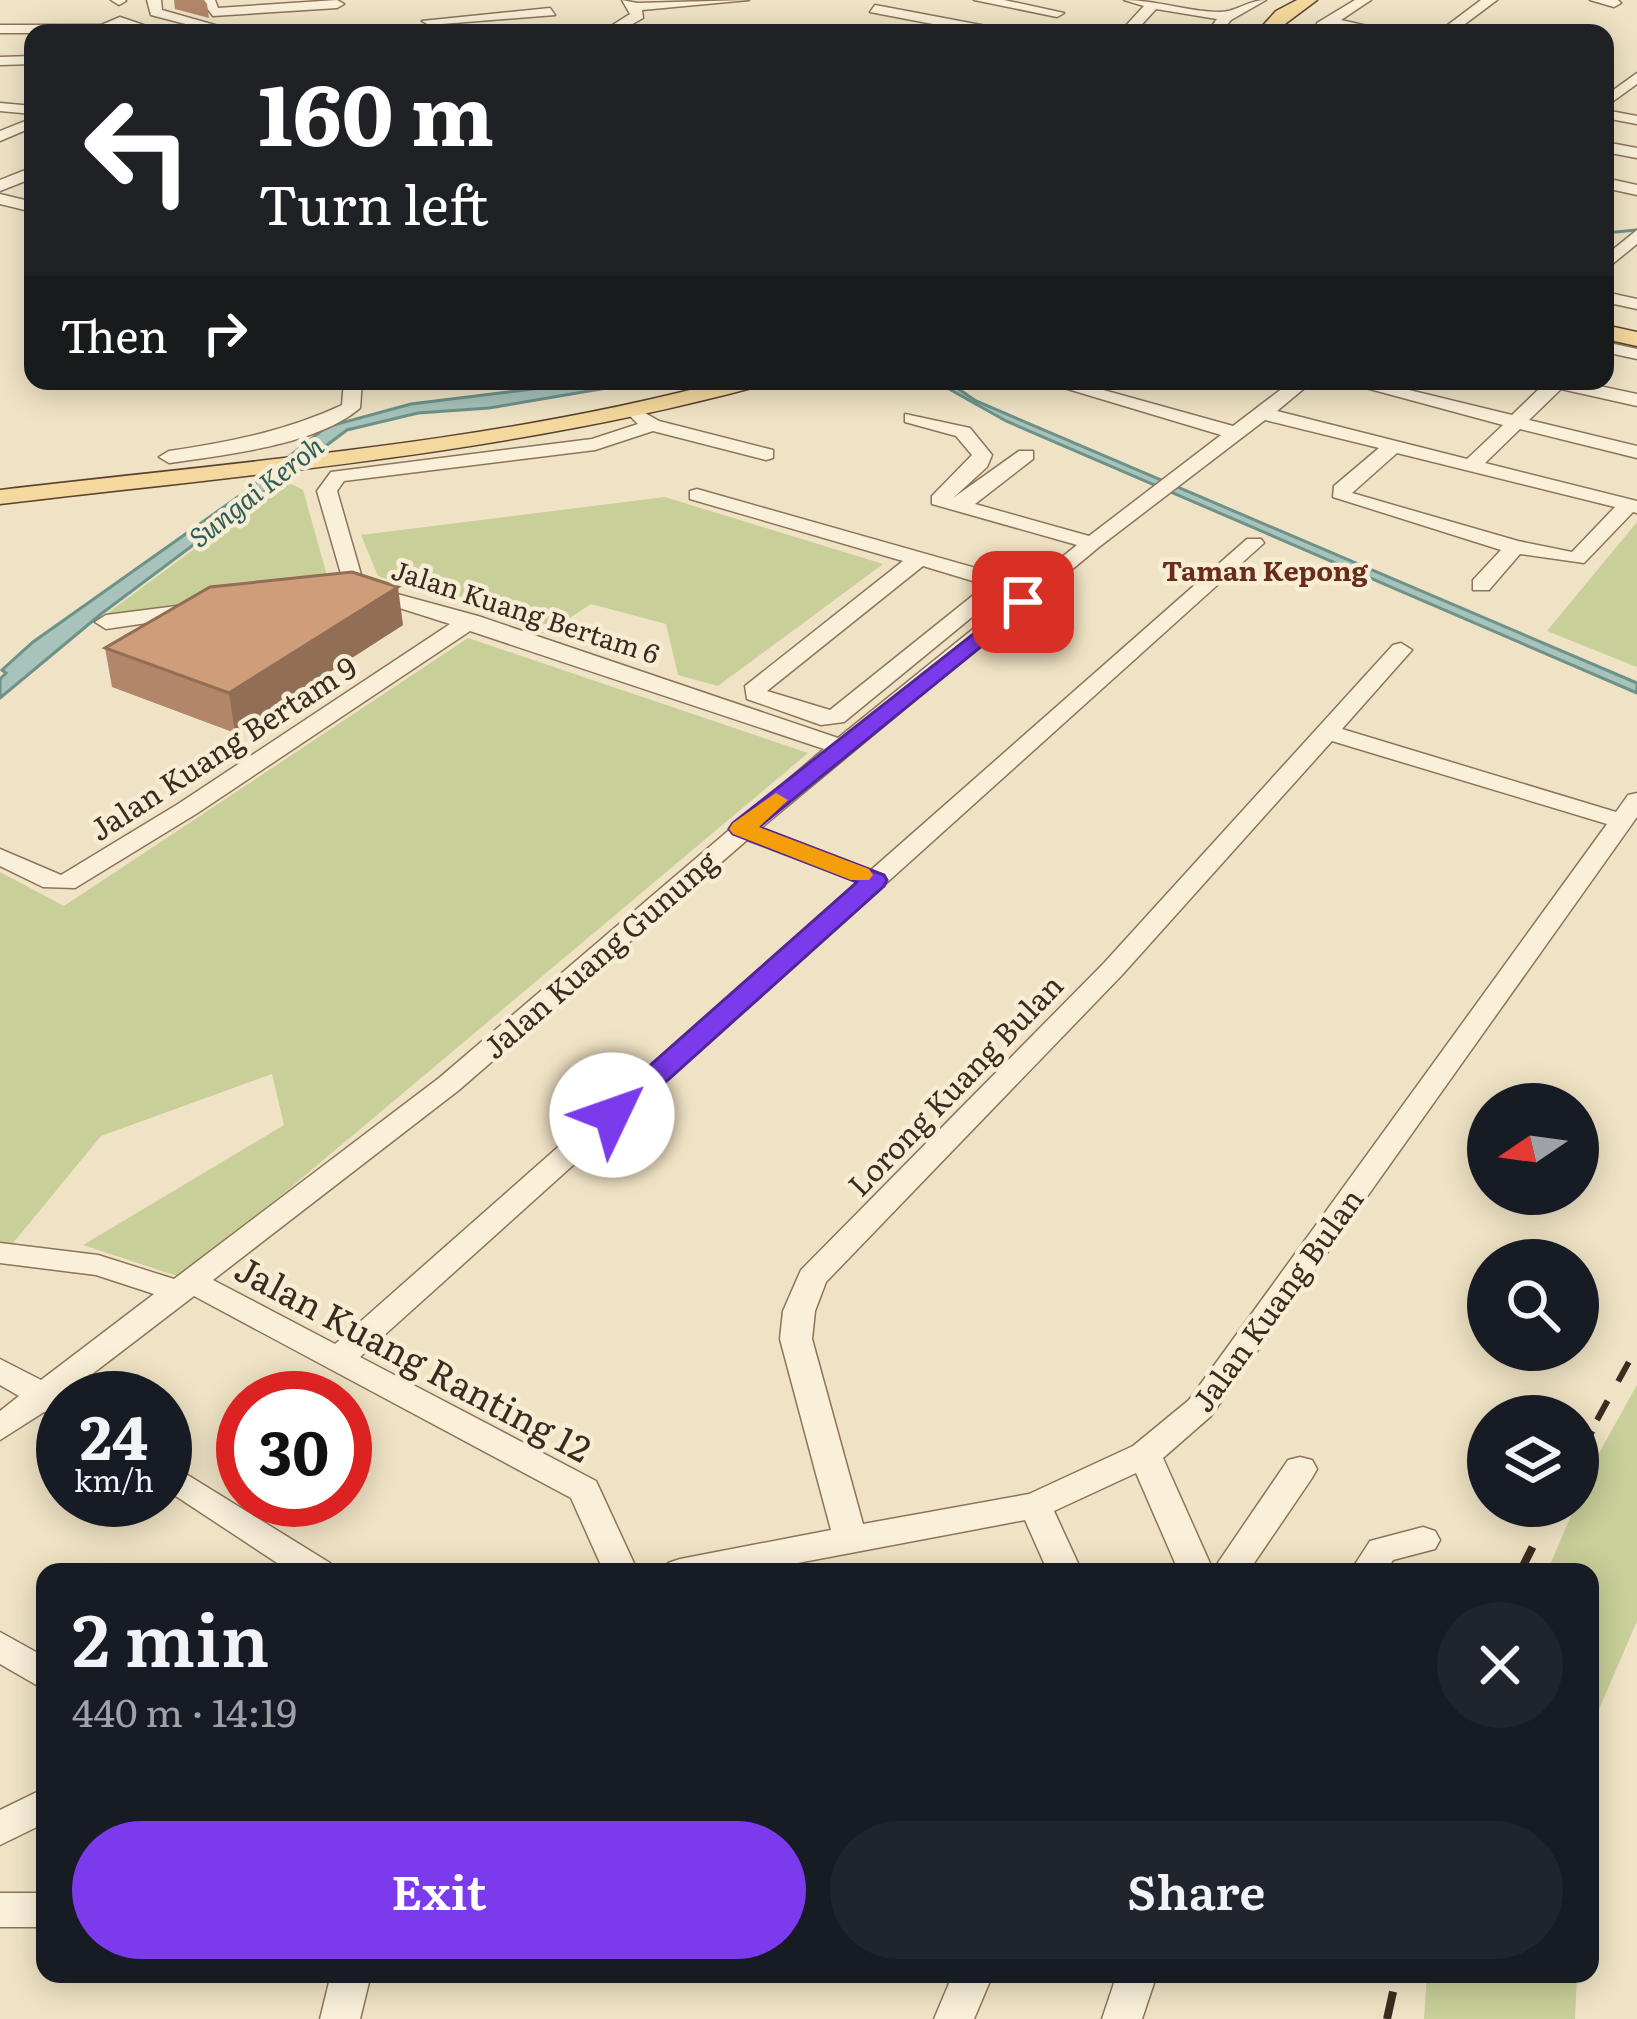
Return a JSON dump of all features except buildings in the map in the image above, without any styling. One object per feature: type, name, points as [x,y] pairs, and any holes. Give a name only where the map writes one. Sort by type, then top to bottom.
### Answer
[{"type":"main road","points":[[1273,24],[1309,0]]},
{"type":"main road","points":[[406,445],[672,390]]},
{"type":"main road","points":[[0,497],[644,418],[725,390]]},
{"type":"main road","points":[[0,487],[196,470]]},
{"type":"street","points":[[208,0],[213,12],[336,2]]},
{"type":"street","points":[[631,4],[742,0]]},
{"type":"street","points":[[981,0],[1057,14]]},
{"type":"street","points":[[1047,24],[1070,0]]},
{"type":"street","points":[[1131,0],[1226,17]]},
{"type":"street","points":[[1336,24],[1364,0]]},
{"type":"street","points":[[1338,24],[1380,0]]},
{"type":"street","points":[[1457,24],[1490,0]]},
{"type":"street","points":[[1597,0],[1637,3]]},
{"type":"street","points":[[118,6],[155,3],[156,12],[168,19],[192,24]]},
{"type":"street","points":[[1134,24],[1153,4]]},
{"type":"street","points":[[1220,24],[1252,4],[1285,13]]},
{"type":"street","points":[[118,6],[146,24]]},
{"type":"street","points":[[429,21],[547,6]]},
{"type":"street","points":[[520,24],[547,6]]},
{"type":"street","points":[[875,9],[954,24]]},
{"type":"street","points":[[169,457],[267,443],[298,433],[351,408],[352,390]]},
{"type":"street","points":[[1082,390],[1236,434]]},
{"type":"street","name":"Jalan Kuang Gunung","points":[[91,1371],[187,1287],[448,1084],[842,747],[1092,543],[1292,390]]},
{"type":"street","points":[[1384,390],[1637,452]]},
{"type":"street","points":[[1471,466],[1547,390]]},
{"type":"street","points":[[1594,390],[1637,400]]},
{"type":"street","points":[[1262,413],[1633,506]]},
{"type":"street","points":[[644,418],[766,454]]},
{"type":"street","name":"Jalan Kuang Bertam 6","points":[[644,418],[612,441],[338,476],[327,490],[342,587],[470,621],[842,747]]},
{"type":"street","points":[[912,418],[963,432],[982,455],[949,503]]},
{"type":"street","points":[[1393,446],[1341,490],[1343,496],[1515,547],[1577,559],[1633,506]]},
{"type":"street","points":[[949,503],[1026,455]]},
{"type":"street","points":[[697,494],[919,559],[1029,597]]},
{"type":"street","points":[[949,503],[1092,543]]},
{"type":"street","points":[[340,1357],[1254,543]]},
{"type":"street","points":[[1481,585],[1515,547]]},
{"type":"street","points":[[919,559],[756,686],[755,694],[820,718],[836,717],[996,587]]},
{"type":"street","points":[[106,622],[218,606]]},
{"type":"street","name":"Jalan Kuang Bertam 9","points":[[0,856],[52,882],[66,883],[187,809],[470,621]]},
{"type":"street","name":"Lorong Kuang Bulan","points":[[851,1542],[796,1339],[799,1311],[812,1277],[1113,969],[1402,650]]},
{"type":"street","points":[[1328,733],[1629,810]]},
{"type":"street","name":"Jalan Kuang Bulan","points":[[761,1563],[1035,1505],[1145,1456],[1200,1408],[1629,810]]},
{"type":"street","points":[[742,829],[874,880]]},
{"type":"street","name":"Jalan Kuang Ranting 12","points":[[0,1253],[98,1265],[187,1287],[340,1357],[584,1490],[617,1563]]},
{"type":"street","points":[[0,1370],[36,1392]]},
{"type":"street","name":"Jalan Kuang Gunung","points":[[0,1428],[36,1411]]},
{"type":"street","points":[[1145,1456],[1192,1563]]},
{"type":"street","points":[[1235,1563],[1300,1469]]},
{"type":"street","points":[[192,1490],[304,1563]]},
{"type":"street","points":[[1035,1505],[1061,1563]]},
{"type":"street","points":[[1373,1563],[1382,1550],[1423,1540]]},
{"type":"street","points":[[0,1646],[36,1670]]},
{"type":"street","points":[[0,1829],[36,1809]]},
{"type":"street","points":[[0,1910],[36,1910]]},
{"type":"street","points":[[340,2019],[349,1983]]},
{"type":"street","points":[[954,2019],[969,1983]]},
{"type":"street","points":[[1122,2019],[1134,1983]]},
{"type":"green space","points":[[286,481],[303,490],[330,586],[101,618]]},
{"type":"green space","points":[[665,497],[883,564],[718,686],[678,675],[666,624],[591,604],[545,634],[378,576],[361,535]]},
{"type":"green space","points":[[1637,522],[1637,667],[1547,631]]},
{"type":"green space","points":[[468,638],[808,753],[183,1278],[83,1245],[284,1125],[272,1074],[101,1136],[9,1248],[0,1247],[0,872],[64,906]]},
{"type":"green space","points":[[1637,1385],[1637,1621],[1599,1709],[1599,1563],[1551,1563],[1566,1527],[1599,1527],[1599,1453]]},
{"type":"green space","points":[[1426,1983],[1577,1983],[1575,2019],[1424,2019]]},
{"type":"water","name":"Sungai Keroh","points":[[525,390],[595,390],[489,408],[418,413],[347,430],[101,614],[0,698],[0,679],[6,673],[2,670],[33,642],[242,494],[326,427],[411,404]]},
{"type":"water","points":[[951,390],[1637,683],[1637,693],[1006,421]]},
{"type":"waterway","points":[[1614,232],[1637,230]]},
{"type":"railway","points":[[1599,1416],[1637,1347]]},
{"type":"railway","points":[[1524,1563],[1542,1527]]},
{"type":"railway","points":[[1387,2019],[1395,1983]]},
{"type":"slow traffic","points":[[776,800],[742,829],[860,875]]},
{"type":"district","name":"Taman Kepong","points":[[1265,569]]},
{"type":"route","points":[[612,1115],[874,880],[742,829],[1023,602]]}]
